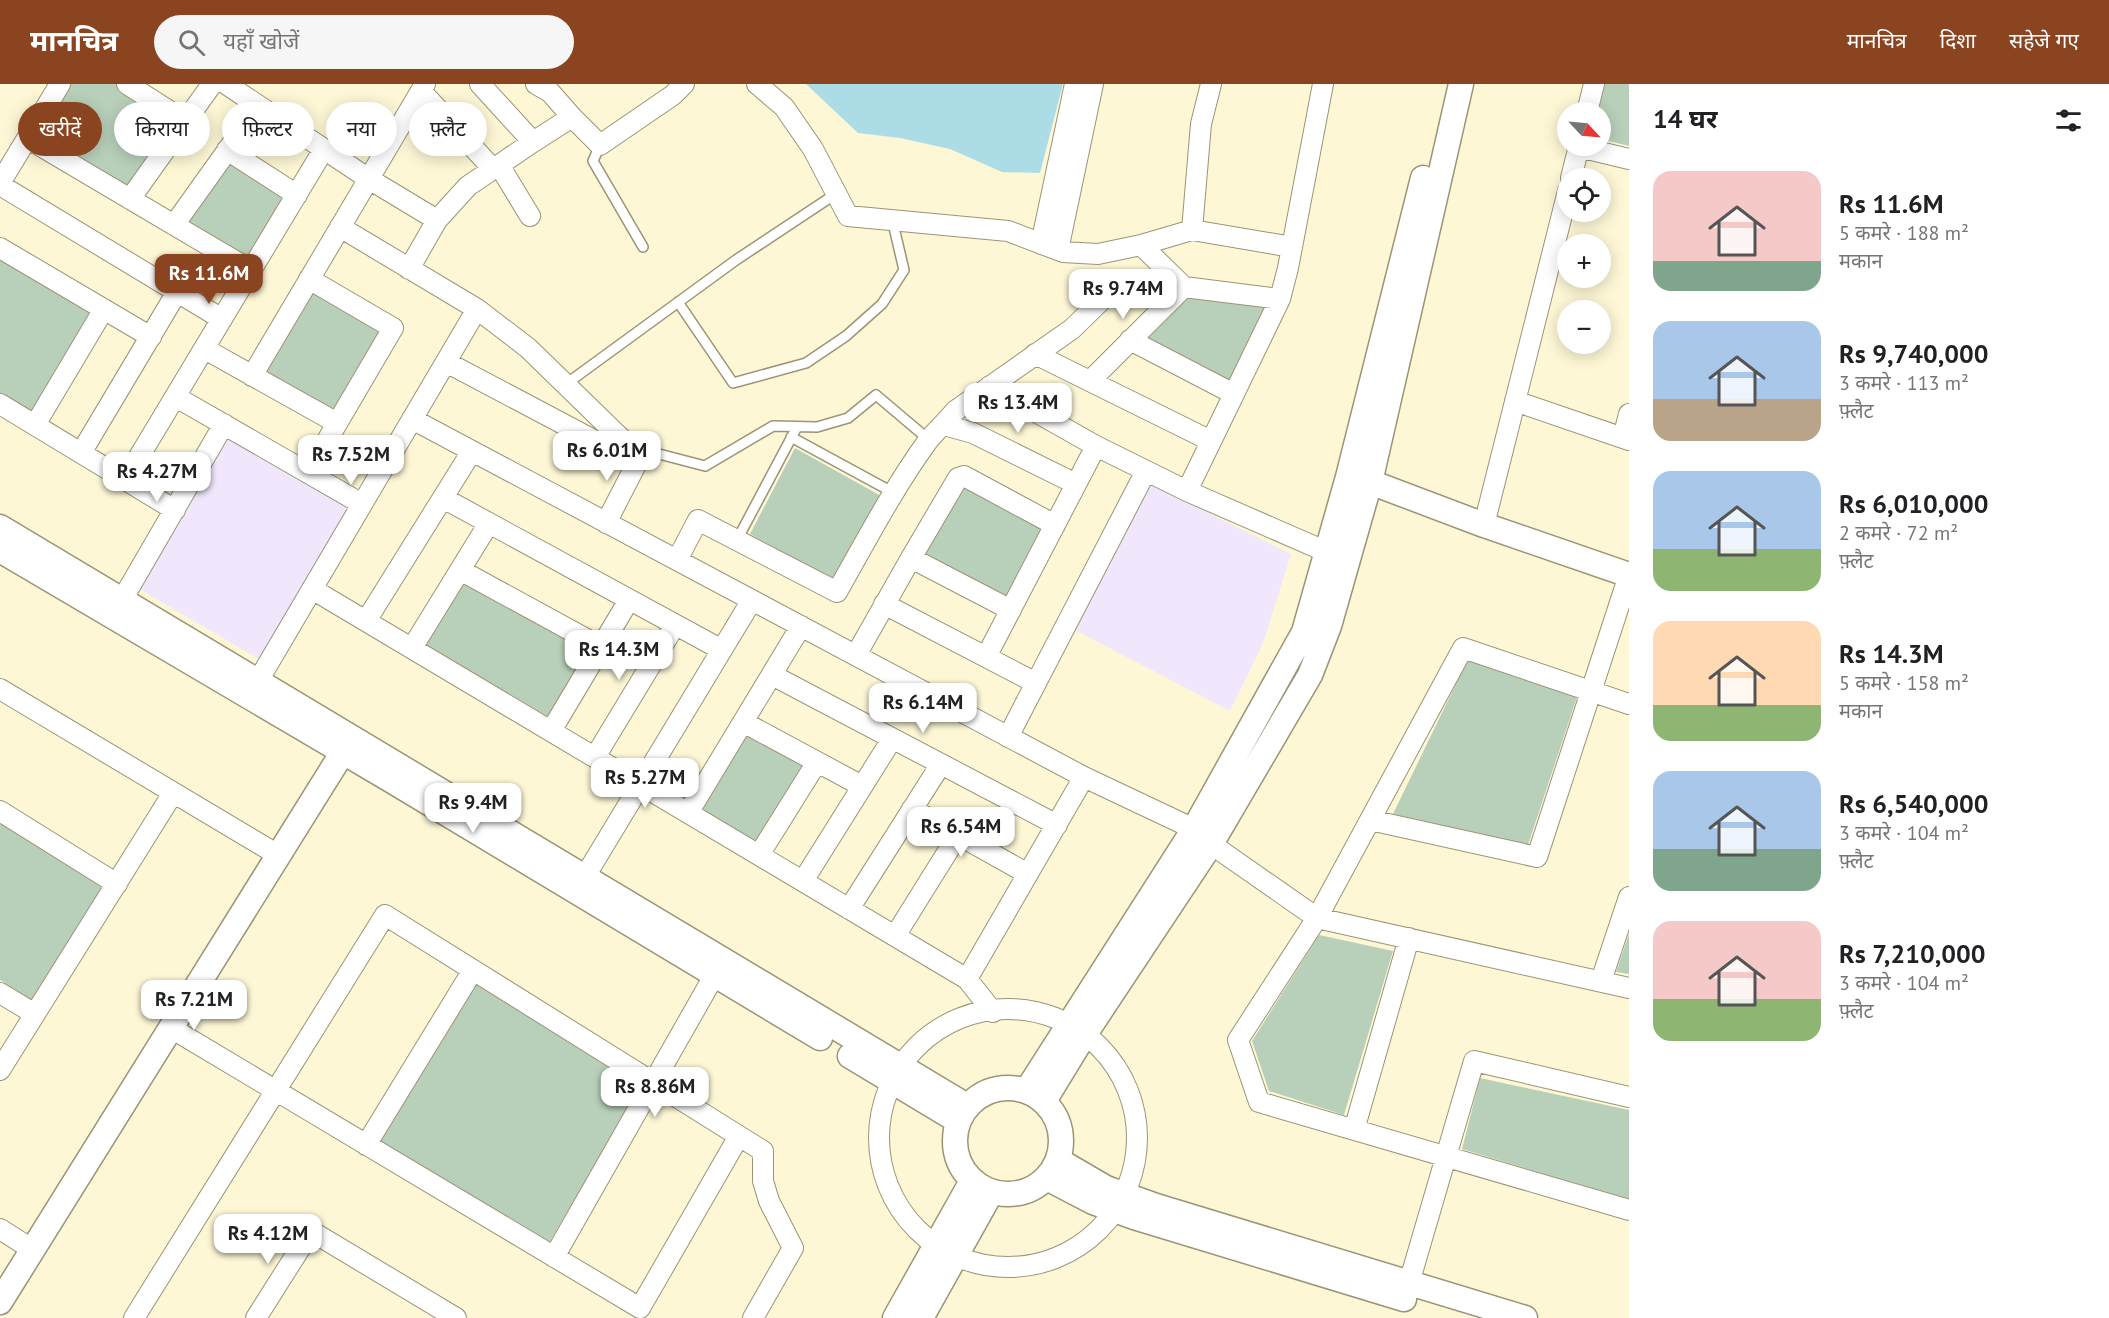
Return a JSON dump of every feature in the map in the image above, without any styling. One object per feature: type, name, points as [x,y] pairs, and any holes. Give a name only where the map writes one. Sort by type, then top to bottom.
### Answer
[{"type":"street","points":[[49,102],[60,84]]},
{"type":"street","points":[[127,84],[155,102]]},
{"type":"street","points":[[199,102],[212,84]]},
{"type":"street","points":[[226,84],[253,102]]},
{"type":"street","points":[[480,84],[533,142]]},
{"type":"street","points":[[536,84],[550,92],[600,145],[673,95],[684,84]]},
{"type":"street","points":[[758,84],[784,107],[813,149],[848,216],[1008,231],[1050,247],[1098,254],[1141,245],[1192,230],[1292,247]]},
{"type":"street","points":[[1050,247],[1075,84]]},
{"type":"street","points":[[1050,247],[1093,84]]},
{"type":"street","points":[[1192,230],[1201,124],[1211,84]]},
{"type":"street","points":[[1187,491],[1280,299],[1323,84]]},
{"type":"street","points":[[1035,1096],[1202,836],[1310,675],[1329,626],[1446,84]]},
{"type":"street","points":[[1202,836],[1304,632],[1326,552],[1359,479],[1461,84]]},
{"type":"street","points":[[1590,102],[1594,84]]},
{"type":"street","points":[[252,376],[423,87],[496,167],[531,216]]},
{"type":"street","points":[[409,269],[437,220],[468,186],[572,117]]},
{"type":"street","points":[[314,142],[437,220]]},
{"type":"street","points":[[125,480],[324,149]]},
{"type":"street","points":[[18,153],[0,184],[222,319]]},
{"type":"street","points":[[1611,154],[1629,159]]},
{"type":"street","points":[[57,156],[252,271]]},
{"type":"street","points":[[130,199],[160,156]]},
{"type":"street","points":[[174,225],[223,156]]},
{"type":"street","points":[[236,156],[297,195]]},
{"type":"street","points":[[1484,525],[1560,222]]},
{"type":"street","points":[[340,228],[477,309],[528,348],[639,460]]},
{"type":"street","points":[[1141,245],[1184,287],[1280,299]]},
{"type":"street","points":[[0,248],[151,337]]},
{"type":"street","points":[[308,473],[393,328],[309,279]]},
{"type":"street","points":[[1090,381],[1184,287]]},
{"type":"street","points":[[677,560],[698,520],[837,592],[928,439],[955,411],[1072,328],[1114,288]]},
{"type":"street","points":[[81,453],[177,292]]},
{"type":"street","points":[[35,425],[104,309]]},
{"type":"street","points":[[258,681],[477,309]]},
{"type":"street","points":[[1130,340],[1234,394]]},
{"type":"street","points":[[205,349],[337,423]]},
{"type":"street","points":[[1035,354],[1211,441]]},
{"type":"street","points":[[446,362],[639,460]]},
{"type":"street","points":[[990,386],[1096,446],[1146,471],[1326,552]]},
{"type":"street","points":[[176,396],[362,504]]},
{"type":"street","points":[[1515,401],[1626,439],[1629,414]]},
{"type":"street","points":[[0,404],[175,510]]},
{"type":"street","points":[[412,419],[1084,777],[1202,836],[1317,918],[1629,988]]},
{"type":"street","points":[[122,600],[224,424]]},
{"type":"street","points":[[944,425],[972,433],[1076,484]]},
{"type":"street","points":[[986,657],[1096,446]]},
{"type":"street","points":[[366,621],[472,451]]},
{"type":"street","points":[[606,523],[639,460]]},
{"type":"street","points":[[1008,736],[1146,471]]},
{"type":"street","points":[[856,656],[910,558],[958,478],[964,476],[1054,525]]},
{"type":"street","points":[[1359,479],[1629,575],[1537,857],[1370,820]]},
{"type":"street","points":[[443,498],[722,650]]},
{"type":"street","points":[[412,648],[489,523]]},
{"type":"street","points":[[0,527],[258,681],[347,745]]},
{"type":"street","points":[[0,550],[347,745],[963,1113]]},
{"type":"street","points":[[910,558],[1011,610]]},
{"type":"street","points":[[460,570],[601,646]]},
{"type":"street","points":[[312,589],[967,979],[993,1012]]},
{"type":"street","points":[[551,731],[629,600]]},
{"type":"street","points":[[580,884],[752,600]]},
{"type":"street","points":[[884,604],[1036,683]]},
{"type":"street","points":[[595,757],[675,625]]},
{"type":"street","points":[[688,813],[801,627]]},
{"type":"street","points":[[1629,704],[1463,648],[1317,918],[1238,1040],[1259,1102],[1629,1210]]},
{"type":"street","points":[[772,675],[1057,825]]},
{"type":"street","points":[[0,689],[278,855]]},
{"type":"street","points":[[743,722],[862,786]]},
{"type":"street","points":[[803,881],[892,739]]},
{"type":"street","points":[[0,1302],[347,745]]},
{"type":"street","points":[[759,855],[817,762]]},
{"type":"street","points":[[849,909],[941,764]]},
{"type":"street","points":[[967,979],[1084,777]]},
{"type":"street","points":[[0,1070],[173,793]]},
{"type":"street","points":[[912,810],[1028,874]]},
{"type":"street","points":[[0,812],[117,884]]},
{"type":"street","points":[[895,936],[958,835]]},
{"type":"street","points":[[1601,981],[1629,897]]},
{"type":"street","points":[[134,1318],[385,915],[763,1151],[763,1181],[769,1201],[793,1248],[753,1318]]},
{"type":"street","points":[[1354,1130],[1409,938]]},
{"type":"street","points":[[554,1257],[719,967]]},
{"type":"street","points":[[366,1145],[473,970]]},
{"type":"street","points":[[0,993],[35,1014]]},
{"type":"street","points":[[1020,1009],[1078,1027],[1121,1074],[1135,1112],[1137,1146],[1132,1175],[1120,1202],[1095,1234],[1071,1251],[1038,1264],[1014,1268],[988,1266],[945,1251],[910,1222],[889,1187],[880,1152],[881,1116],[897,1074],[921,1043],[946,1025],[978,1013],[1020,1009]]},
{"type":"street","points":[[171,1028],[640,1308],[739,1136]]},
{"type":"street","points":[[1409,1283],[1474,1061],[1629,1096]]},
{"type":"street","points":[[1012,1087],[1035,1096],[1050,1108],[1060,1127],[1061,1149],[1053,1169],[1038,1186],[1022,1193],[1001,1195],[981,1187],[965,1174],[956,1156],[955,1133],[963,1113],[975,1099],[994,1089],[1012,1087]]},
{"type":"street","points":[[1053,1169],[1106,1188],[1120,1202],[1293,1266],[1470,1318]]},
{"type":"street","points":[[895,1318],[945,1251],[981,1187]]},
{"type":"street","points":[[1120,1202],[1525,1318]]},
{"type":"street","points":[[0,1229],[33,1250]]},
{"type":"street","points":[[259,1317],[311,1231],[456,1318]]},
{"type":"street","points":[[921,1318],[945,1251]]},
{"type":"lane","points":[[600,145],[593,161],[643,247]]},
{"type":"lane","points":[[566,384],[736,260],[837,194]]},
{"type":"lane","points":[[678,302],[733,384],[806,363],[846,336],[882,304],[904,270],[892,219]]},
{"type":"lane","points":[[639,460],[659,454],[705,466],[773,426],[817,427],[848,418],[876,395],[928,439]]},
{"type":"lane","points":[[737,540],[797,427]]},
{"type":"lane","points":[[791,438],[894,493]]},
{"type":"shaded area","points":[[229,437],[351,508],[259,659],[139,589]]},
{"type":"shaded area","points":[[1148,483],[1291,554],[1263,643],[1230,711],[1071,628]]},
{"type":"green space","points":[[70,84],[118,84],[147,102],[114,102],[114,156],[154,156],[130,190],[73,156],[102,156],[102,102],[60,102]]},
{"type":"green space","points":[[1605,84],[1629,84],[1629,146],[1611,142],[1611,102],[1600,102]]},
{"type":"green space","points":[[229,157],[287,197],[248,261],[183,223]]},
{"type":"green space","points":[[0,253],[96,311],[33,413],[0,393]]},
{"type":"green space","points":[[312,288],[383,330],[332,415],[262,373]]},
{"type":"green space","points":[[1192,294],[1270,306],[1232,385],[1142,341]]},
{"type":"green space","points":[[795,448],[881,496],[836,581],[750,534]]},
{"type":"green space","points":[[961,483],[1047,528],[1008,601],[919,554]]},
{"type":"green space","points":[[463,578],[591,649],[550,719],[424,644]]},
{"type":"green space","points":[[1468,659],[1577,697],[1528,845],[1393,814]]},
{"type":"green space","points":[[746,728],[811,764],[760,846],[697,809]]},
{"type":"green space","points":[[0,823],[104,887],[34,1001],[0,980]]},
{"type":"green space","points":[[1629,934],[1629,974],[1616,972]]},
{"type":"green space","points":[[1319,935],[1393,951],[1344,1115],[1269,1091],[1252,1041]]},
{"type":"green space","points":[[476,982],[641,1086],[549,1243],[378,1143]]},
{"type":"green space","points":[[1480,1078],[1629,1110],[1629,1200],[1462,1149]]},
{"type":"water","points":[[806,84],[1063,84],[1040,173],[1002,172],[950,149],[900,138],[858,133]]}]
